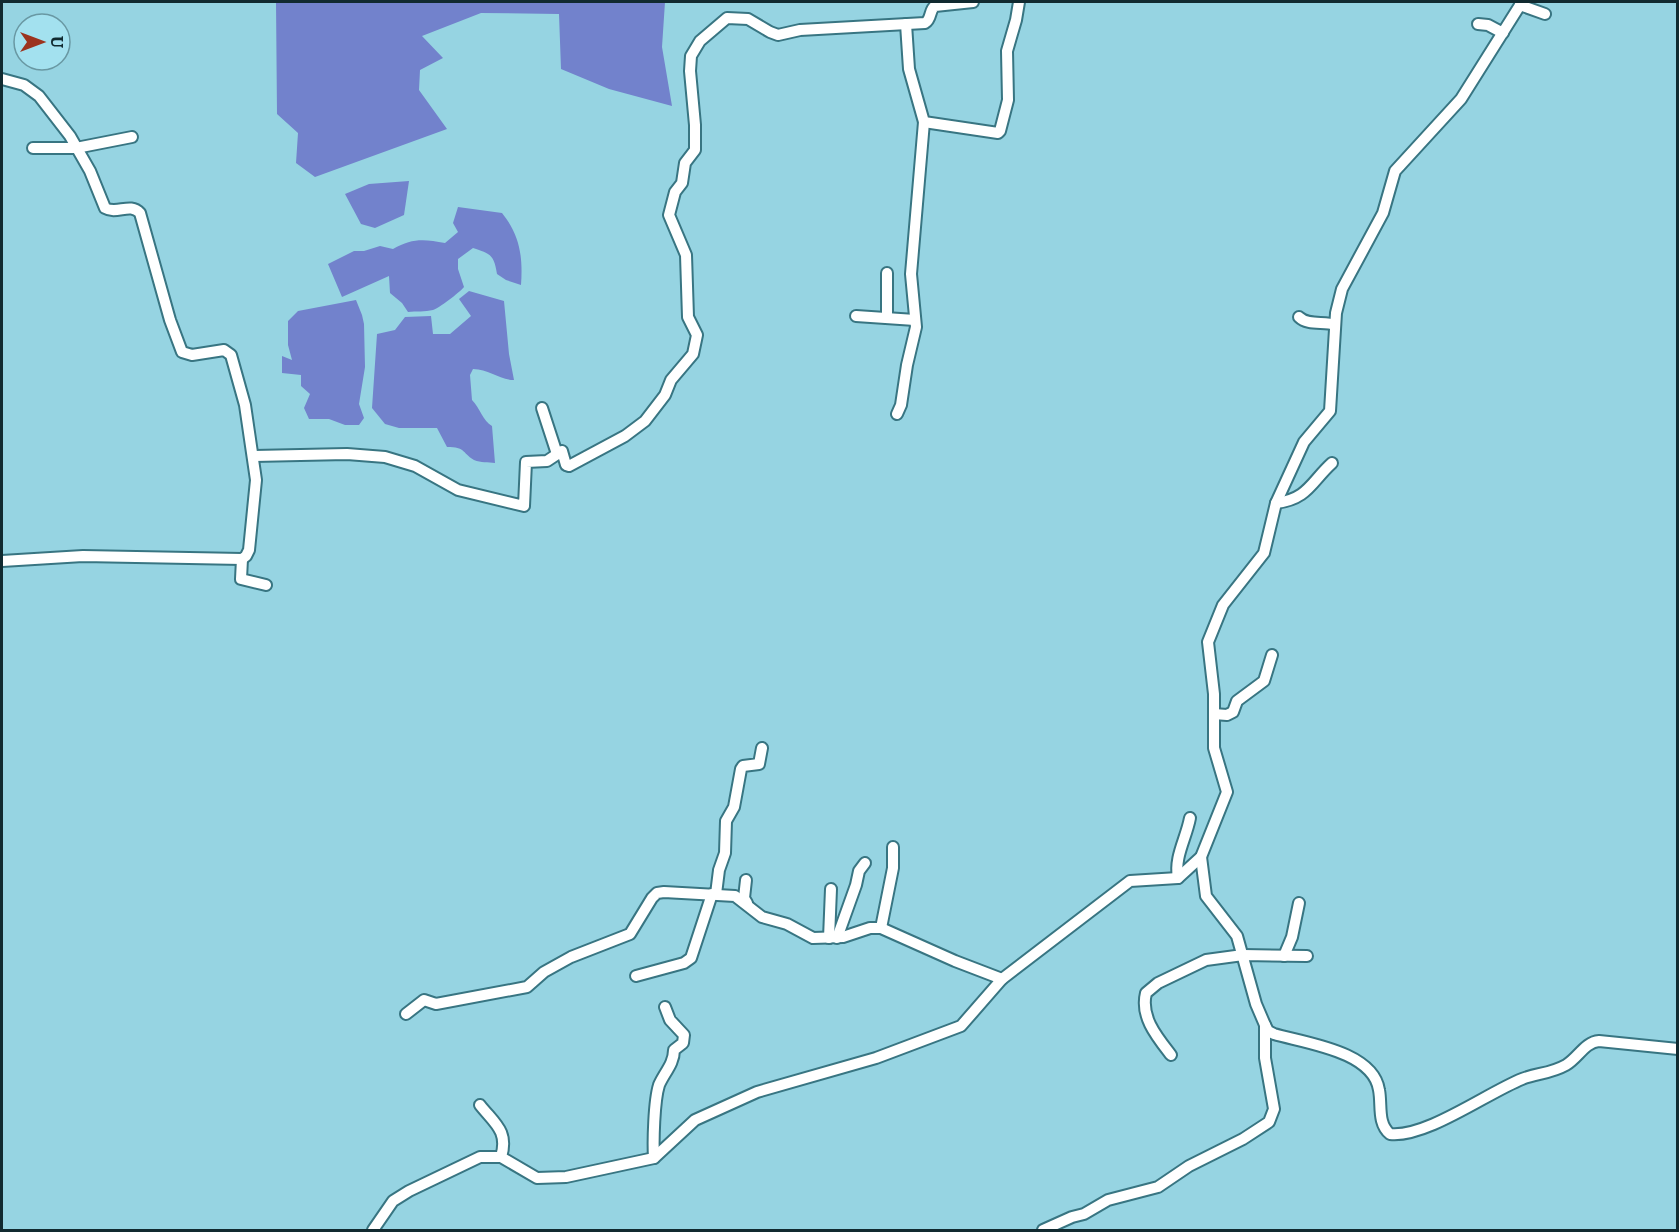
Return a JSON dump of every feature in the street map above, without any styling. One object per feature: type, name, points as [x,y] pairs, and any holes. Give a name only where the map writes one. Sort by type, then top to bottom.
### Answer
[{"type":"street","points":[[253,456],[347,453],[384,457],[415,466],[458,489],[524,506],[526,462],[547,461],[562,451],[568,466],[625,436],[645,421],[665,395],[671,380],[693,354],[697,334],[688,317],[686,255],[669,215],[675,192],[682,182],[686,161],[696,148],[690,58],[700,41],[723,19],[729,17],[748,19],[778,35],[800,30],[928,22],[935,6],[973,2]]},
{"type":"street","points":[[924,122],[999,133],[1008,100],[1007,51],[1019,2]]},
{"type":"street","points":[[373,1230],[393,1201],[480,1157],[501,1157],[537,1178],[566,1177],[654,1158],[695,1120],[757,1092],[876,1058],[961,1026],[1002,979],[1130,881],[1178,878],[1201,857],[1227,792],[1214,748],[1214,694],[1208,642],[1223,605],[1264,553],[1276,503],[1304,442],[1330,411],[1336,313],[1342,289],[1383,213],[1395,171],[1461,99],[1521,3],[1545,14]]},
{"type":"street","points":[[897,414],[901,405],[907,361],[915,333],[911,274],[924,122],[909,69],[906,24]]},
{"type":"street","points":[[1478,24],[1488,25],[1503,33]]},
{"type":"street","points":[[2,79],[24,85],[39,96],[90,171],[105,208],[114,211],[131,207],[140,213],[170,320],[182,352],[192,355],[224,350],[231,355],[245,405],[256,480],[249,550],[242,559],[83,556],[2,561]]},
{"type":"street","points":[[33,148],[76,148],[132,137]]},
{"type":"street","points":[[887,273],[887,318]]},
{"type":"street","points":[[856,316],[915,320]]},
{"type":"street","points":[[1299,317],[1307,322],[1326,322],[1335,325]]},
{"type":"street","points":[[542,408],[557,454]]},
{"type":"street","points":[[1276,503],[1289,501],[1302,495],[1332,463]]},
{"type":"street","points":[[242,559],[241,579],[266,585]]},
{"type":"street","points":[[1214,714],[1227,715],[1233,712],[1237,701],[1262,685],[1272,655]]},
{"type":"street","points":[[636,975],[684,963],[691,958],[714,894],[725,853],[726,821],[734,807],[741,769],[744,766],[759,764],[762,748]]},
{"type":"street","points":[[1178,878],[1176,867],[1190,818]]},
{"type":"street","points":[[881,928],[893,868],[893,847]]},
{"type":"street","points":[[1201,857],[1206,896],[1234,931],[1243,955],[1249,984],[1268,1031],[1324,1047],[1366,1068],[1376,1078],[1383,1126],[1386,1131],[1393,1134],[1425,1128],[1524,1078],[1558,1070],[1576,1059],[1592,1042],[1677,1049]]},
{"type":"street","points":[[833,938],[856,885],[859,871],[865,862]]},
{"type":"street","points":[[746,880],[744,898],[747,903]]},
{"type":"street","points":[[831,889],[833,938]]},
{"type":"street","points":[[406,1014],[424,1000],[436,1004],[527,987],[544,972],[571,957],[630,934],[657,893],[735,896],[747,903],[762,917],[787,924],[813,938],[854,935],[870,928],[881,928],[1002,979]]},
{"type":"street","points":[[1284,956],[1292,938],[1299,903]]},
{"type":"street","points":[[1171,1055],[1150,1027],[1144,1005],[1146,993],[1158,983],[1200,962],[1243,955],[1307,956]]},
{"type":"street","points":[[654,1158],[653,1144],[658,1089],[672,1060],[674,1050],[683,1042],[684,1035],[670,1020],[665,1007]]},
{"type":"street","points":[[1043,1230],[1084,1214],[1108,1200],[1158,1187],[1189,1166],[1243,1139],[1269,1122],[1274,1109],[1265,1058],[1264,1025]]},
{"type":"street","points":[[480,1105],[498,1125],[503,1137],[504,1148],[501,1157]]},
{"type":"shaded area","points":[[276,2],[665,2],[662,47],[672,106],[609,89],[561,69],[559,14],[481,13],[422,36],[443,58],[420,70],[419,90],[447,129],[315,177],[296,163],[298,133],[277,114]]},
{"type":"shaded area","points":[[409,181],[404,215],[375,228],[361,224],[345,194],[369,184]]},
{"type":"shaded area","points":[[458,207],[502,213],[513,230],[519,247],[521,285],[497,274],[491,256],[473,248],[458,259],[458,269],[464,287],[433,310],[408,312],[402,303],[390,293],[389,276],[342,297],[328,264],[354,251],[364,251],[380,246],[393,249],[418,240],[445,243],[458,232],[453,223]]},
{"type":"shaded area","points":[[469,291],[504,301],[514,380],[479,369],[473,369],[470,375],[472,400],[492,426],[495,463],[474,460],[460,449],[447,447],[437,428],[399,428],[385,424],[372,408],[377,334],[395,330],[405,317],[431,316],[433,334],[450,334],[471,316],[459,299]]},
{"type":"shaded area","points":[[356,300],[364,324],[365,367],[359,404],[364,418],[359,425],[345,425],[329,419],[309,419],[304,408],[310,394],[301,386],[301,375],[282,373],[282,356],[292,360],[288,345],[288,321],[298,311]]}]
